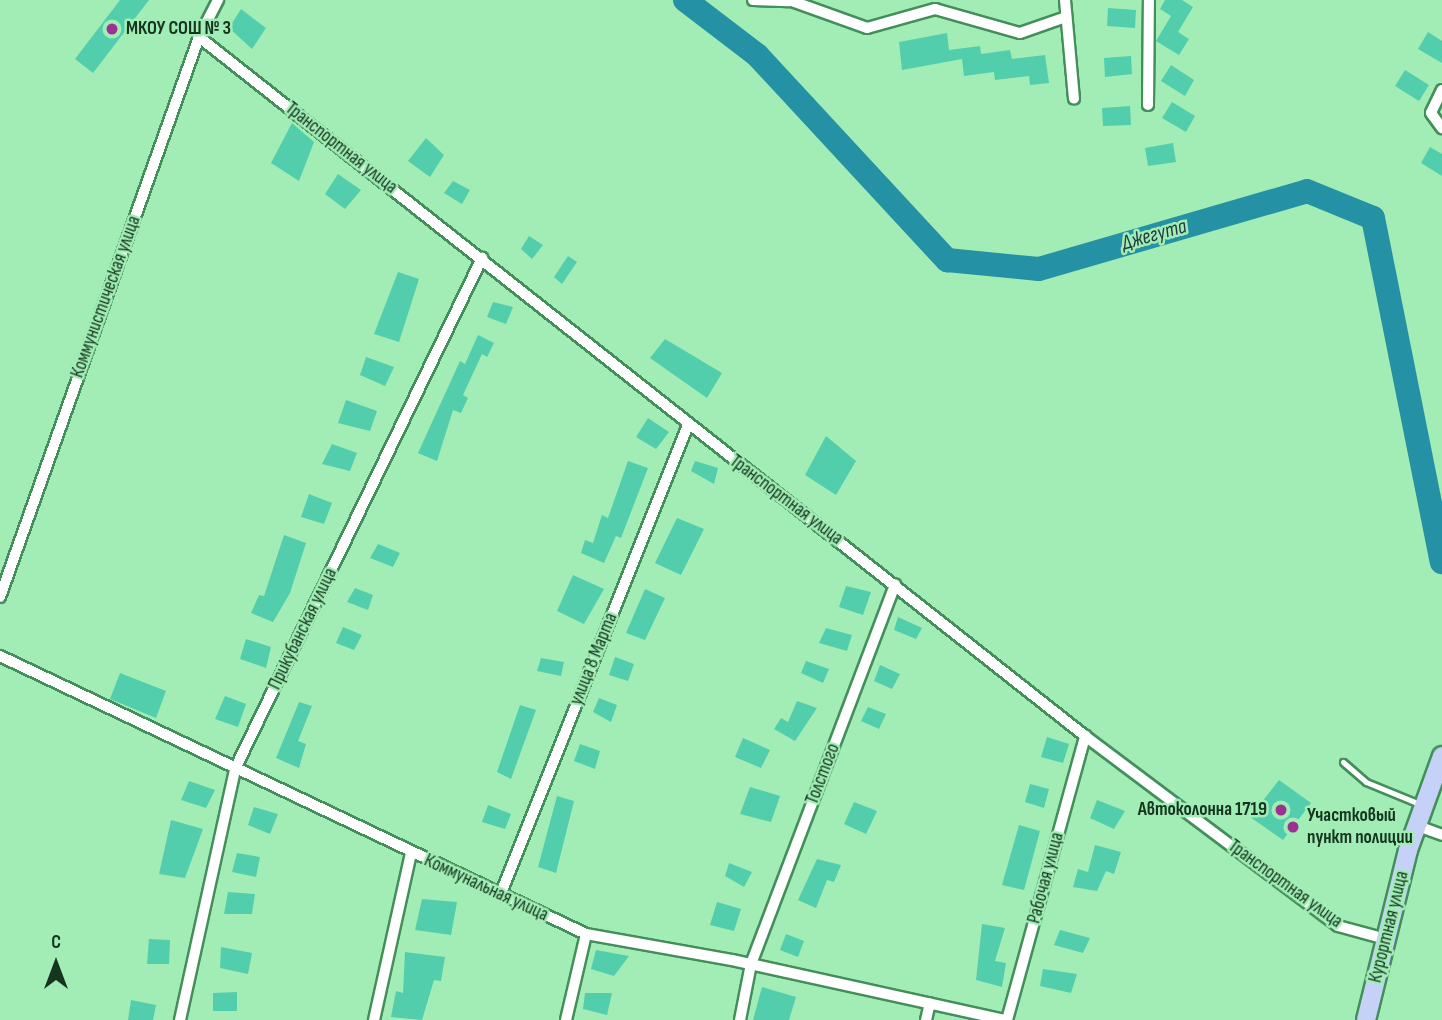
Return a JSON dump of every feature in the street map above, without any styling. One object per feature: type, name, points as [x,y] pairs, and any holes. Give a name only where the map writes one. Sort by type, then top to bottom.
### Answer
[{"type":"main road","name":"Курортная улица","points":[[1367,1020],[1415,825],[1442,757]]},
{"type":"street","name":"Коммунистическая улица","points":[[0,597],[199,37],[218,0]]},
{"type":"street","points":[[753,0],[789,1],[867,28],[935,9],[1020,33],[1066,17]]},
{"type":"street","points":[[1065,0],[1074,99]]},
{"type":"street","points":[[1148,106],[1149,0]]},
{"type":"street","name":"Транспортная улица","points":[[199,37],[1085,736],[1338,926],[1386,939]]},
{"type":"street","points":[[1442,90],[1431,115],[1442,128]]},
{"type":"street","name":"Прикубанская улица","points":[[180,1020],[235,769],[482,258]]},
{"type":"street","name":"улица 8 Марта","points":[[501,893],[688,425]]},
{"type":"street","name":"Толстого","points":[[740,1020],[751,964],[895,584]]},
{"type":"street","name":"Коммунальная улица","points":[[0,656],[586,934],[751,964],[1006,1020]]},
{"type":"street","name":"Рабочая улица","points":[[1006,1020],[1085,736]]},
{"type":"street","points":[[1415,825],[1442,835]]},
{"type":"street","points":[[374,1020],[411,853]]},
{"type":"street","points":[[566,1020],[586,934]]},
{"type":"street","points":[[926,1020],[930,1003]]},
{"type":"lane","points":[[1343,762],[1366,782],[1422,805]]},
{"type":"building","name":"МКОУ СОШ № 3","points":[[120,0],[149,0],[93,73],[75,59]]},
{"type":"building","points":[[1165,0],[1182,0],[1193,7],[1178,32],[1189,39],[1179,55],[1156,41],[1171,16],[1160,9]]},
{"type":"building","points":[[1108,8],[1136,10],[1135,28],[1107,26]]},
{"type":"building","points":[[241,9],[266,28],[252,49],[229,28]]},
{"type":"building","points":[[1428,32],[1442,41],[1442,63],[1418,49]]},
{"type":"building","points":[[947,33],[949,50],[980,46],[981,54],[1010,50],[1012,59],[1045,55],[1049,83],[1030,85],[1029,76],[995,80],[994,72],[964,76],[962,59],[902,70],[899,42]]},
{"type":"building","points":[[1131,56],[1132,74],[1105,77],[1104,58]]},
{"type":"building","points":[[1171,65],[1194,80],[1185,96],[1161,81]]},
{"type":"building","points":[[1405,70],[1429,85],[1419,101],[1395,86]]},
{"type":"building","points":[[1172,102],[1195,116],[1186,132],[1162,118]]},
{"type":"building","points":[[1130,106],[1131,125],[1103,126],[1102,108]]},
{"type":"building","points":[[292,123],[314,142],[299,181],[271,163]]},
{"type":"building","points":[[426,138],[444,155],[430,177],[408,161]]},
{"type":"building","points":[[1173,143],[1176,162],[1148,166],[1145,148]]},
{"type":"building","points":[[1430,147],[1442,154],[1442,176],[1421,163]]},
{"type":"building","points":[[338,174],[361,190],[345,209],[325,194]]},
{"type":"building","points":[[453,181],[470,190],[462,204],[444,193]]},
{"type":"building","points":[[529,236],[543,245],[532,259],[521,249]]},
{"type":"building","points":[[568,256],[577,262],[562,284],[554,277]]},
{"type":"building","points":[[398,272],[419,279],[399,342],[374,334]]},
{"type":"building","points":[[493,302],[513,307],[506,324],[487,317]]},
{"type":"building","points":[[478,335],[494,343],[487,357],[482,354],[463,395],[468,398],[461,413],[453,410],[437,461],[418,453],[460,361],[465,364]]},
{"type":"building","points":[[665,339],[722,373],[707,398],[650,358]]},
{"type":"building","points":[[366,357],[394,367],[385,386],[360,375]]},
{"type":"building","points":[[346,400],[377,411],[370,431],[338,423]]},
{"type":"building","points":[[648,418],[669,432],[656,449],[636,437]]},
{"type":"building","points":[[826,436],[856,461],[836,495],[805,475]]},
{"type":"building","points":[[332,444],[357,453],[350,471],[322,464]]},
{"type":"building","points":[[628,461],[648,468],[621,538],[616,536],[604,563],[581,553],[585,540],[593,543],[602,515],[608,518]]},
{"type":"building","points":[[695,461],[718,468],[714,484],[691,471]]},
{"type":"building","points":[[309,494],[332,503],[324,524],[301,517]]},
{"type":"building","points":[[677,518],[704,529],[681,575],[655,563]]},
{"type":"building","points":[[284,535],[306,543],[290,593],[273,622],[251,613],[259,595],[264,596]]},
{"type":"building","points":[[378,544],[400,553],[393,567],[370,558]]},
{"type":"building","points":[[573,575],[604,589],[584,624],[557,611]]},
{"type":"building","points":[[846,586],[871,592],[863,615],[839,607]]},
{"type":"building","points":[[355,588],[373,595],[368,610],[347,602]]},
{"type":"building","points":[[645,589],[665,598],[645,640],[626,633]]},
{"type":"building","points":[[898,617],[922,628],[916,639],[894,630]]},
{"type":"building","points":[[343,627],[362,635],[354,650],[336,643]]},
{"type":"building","points":[[826,628],[852,635],[847,651],[819,643]]},
{"type":"building","points":[[246,639],[271,647],[266,668],[240,659]]},
{"type":"building","points":[[615,657],[634,664],[628,681],[609,675]]},
{"type":"building","points":[[541,658],[564,662],[561,676],[537,671]]},
{"type":"building","points":[[806,661],[829,669],[823,683],[801,673]]},
{"type":"building","points":[[880,665],[900,674],[892,689],[874,681]]},
{"type":"building","points":[[120,673],[166,691],[156,718],[110,699]]},
{"type":"building","points":[[225,696],[246,704],[238,727],[215,719]]},
{"type":"building","points":[[599,698],[617,705],[611,722],[593,712]]},
{"type":"building","points":[[797,701],[817,708],[795,741],[774,729],[781,718],[788,722]]},
{"type":"building","points":[[299,702],[312,706],[298,741],[306,744],[299,768],[276,758]]},
{"type":"building","points":[[520,705],[536,710],[511,779],[497,772]]},
{"type":"building","points":[[868,707],[886,714],[879,729],[861,721]]},
{"type":"building","points":[[1047,737],[1069,744],[1063,763],[1041,757]]},
{"type":"building","points":[[743,738],[770,750],[761,768],[735,757]]},
{"type":"building","points":[[580,744],[600,751],[595,769],[574,761]]},
{"type":"building","name":"Автоколонна 1719","points":[[1279,780],[1311,803],[1283,840],[1250,817]]},
{"type":"building","points":[[189,781],[215,790],[206,808],[181,800]]},
{"type":"building","points":[[1030,784],[1049,789],[1044,808],[1025,802]]},
{"type":"building","points":[[750,787],[780,796],[771,822],[740,814]]},
{"type":"building","points":[[557,796],[574,801],[556,873],[538,867]]},
{"type":"building","points":[[1097,800],[1125,811],[1114,829],[1090,818]]},
{"type":"building","points":[[854,802],[877,811],[866,834],[844,824]]},
{"type":"building","points":[[488,805],[511,814],[505,829],[482,822]]},
{"type":"building","points":[[254,807],[278,814],[270,834],[248,825]]},
{"type":"building","points":[[171,820],[203,829],[185,878],[159,874]]},
{"type":"building","points":[[1019,825],[1040,831],[1024,890],[1002,885]]},
{"type":"building","points":[[1095,845],[1121,852],[1114,874],[1106,871],[1097,891],[1073,887],[1078,869],[1088,872]]},
{"type":"building","points":[[237,853],[260,857],[256,877],[232,872]]},
{"type":"building","points":[[817,859],[841,865],[834,882],[827,880],[816,908],[798,900]]},
{"type":"building","points":[[729,863],[752,872],[744,887],[725,876]]},
{"type":"building","points":[[228,892],[255,894],[252,914],[224,914]]},
{"type":"building","points":[[422,899],[457,902],[451,935],[415,930]]},
{"type":"building","points":[[717,902],[741,909],[734,931],[710,925]]},
{"type":"building","points":[[982,924],[1005,928],[995,961],[1006,963],[1002,987],[976,980]]},
{"type":"building","points":[[1060,930],[1090,938],[1083,953],[1054,945]]},
{"type":"building","points":[[786,934],[804,941],[798,957],[780,950]]},
{"type":"building","points":[[149,939],[170,940],[169,964],[147,964]]},
{"type":"building","points":[[221,947],[252,953],[248,974],[220,968]]},
{"type":"building","points":[[596,950],[629,956],[614,976],[591,969]]},
{"type":"building","points":[[405,952],[445,957],[441,981],[434,980],[422,1020],[391,1017],[396,991],[403,993]]},
{"type":"building","points":[[1043,969],[1077,974],[1071,993],[1040,986]]},
{"type":"building","points":[[762,987],[796,997],[789,1020],[753,1020]]},
{"type":"building","points":[[237,992],[237,1011],[213,1011],[213,993]]},
{"type":"building","points":[[585,993],[612,993],[607,1015],[583,1009]]},
{"type":"building","points":[[131,1000],[156,1005],[153,1020],[128,1020]]},
{"type":"waterway","name":"Джегута","points":[[685,0],[757,55],[947,260],[1039,269],[1307,191],[1373,218],[1442,562]]},
{"type":"place","name":"МКОУ СОШ № 3","points":[[112,29]]},
{"type":"place","name":"Автоколонна 1719","points":[[1281,810]]},
{"type":"place","name":"Участковый пункт полиции","points":[[1293,827]]}]
